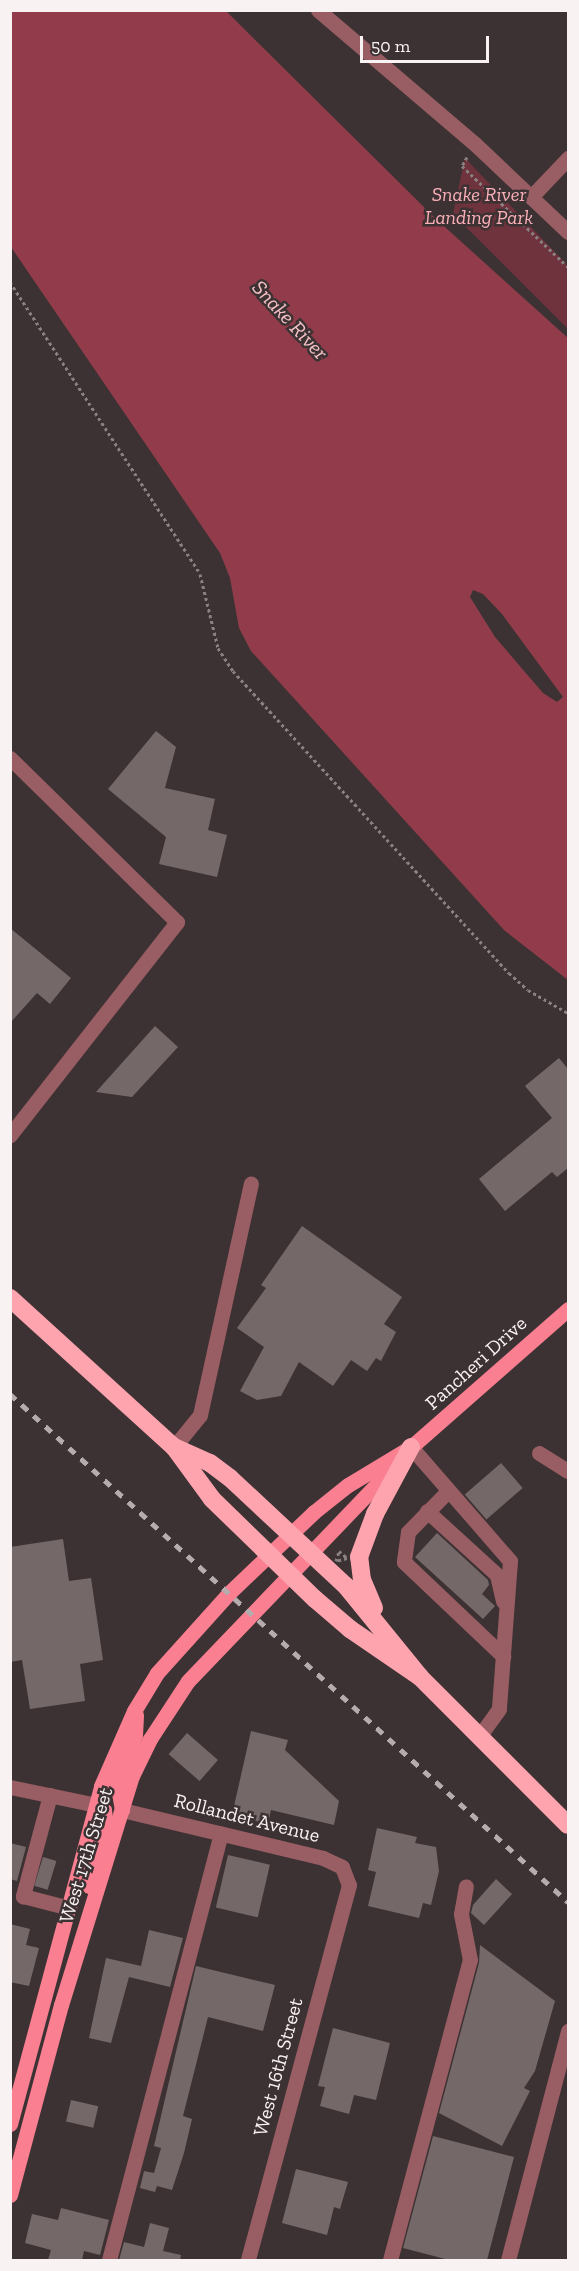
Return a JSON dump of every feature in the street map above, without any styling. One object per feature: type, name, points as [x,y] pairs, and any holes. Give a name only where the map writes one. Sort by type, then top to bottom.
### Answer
[{"type":"highway","points":[[10,1298],[174,1447],[212,1499],[289,1574],[350,1629],[420,1677],[481,1734],[568,1825]]},
{"type":"highway","points":[[174,1447],[210,1463],[230,1478],[290,1533],[364,1604],[420,1677]]},
{"type":"highway","points":[[411,1447],[375,1514],[359,1557],[371,1603],[420,1677]]},
{"type":"main road","name":"Pancheri Drive","points":[[289,1574],[363,1503],[411,1447],[568,1309]]},
{"type":"main road","name":"Pancheri Drive","points":[[290,1533],[348,1485],[411,1447]]},
{"type":"main road","name":"West 17th Street","points":[[10,2124],[101,1786],[137,1706],[177,1647],[290,1533]]},
{"type":"main road","name":"West 17th Street","points":[[10,2195],[51,2037],[122,1810],[150,1739],[188,1681],[289,1574]]},
{"type":"main road","points":[[122,1810],[117,1783],[135,1735],[137,1706]]},
{"type":"main road","points":[[80,1948],[79,1923],[105,1818],[104,1810],[97,1805]]},
{"type":"street","points":[[318,10],[475,144],[568,232]]},
{"type":"street","points":[[531,197],[568,158]]},
{"type":"street","points":[[10,758],[177,922],[10,1135]]},
{"type":"street","points":[[174,1447],[200,1414],[251,1184]]},
{"type":"street","points":[[411,1447],[447,1492],[510,1561],[499,1709],[481,1734]]},
{"type":"street","points":[[539,1453],[568,1471]]},
{"type":"street","points":[[447,1492],[408,1532],[404,1562],[503,1656]]},
{"type":"street","points":[[427,1511],[497,1575],[506,1628]]},
{"type":"street","points":[[10,1787],[97,1805]]},
{"type":"street","points":[[50,1795],[23,1896],[69,1908]]},
{"type":"street","name":"Rollandet Avenue","points":[[122,1810],[323,1858],[342,1867],[349,1885]]},
{"type":"street","points":[[109,2260],[221,1833]]},
{"type":"street","name":"West 16th Street","points":[[248,2260],[349,1885]]},
{"type":"street","points":[[390,2260],[470,1960],[461,1914],[466,1886]]},
{"type":"street","points":[[508,2260],[568,2031]]},
{"type":"path","points":[[475,144],[462,166],[568,267]]},
{"type":"path","points":[[10,282],[200,574],[218,648],[233,671],[509,973],[528,990],[568,1013]]},
{"type":"green space","name":"Snake River Landing Park","points":[[465,158],[568,266],[568,329],[453,214]]},
{"type":"water","name":"Snake River","points":[[11,10],[226,11],[436,219],[568,338],[568,980],[504,930],[251,651],[239,628],[230,578],[220,553],[11,247]],"holes":[[[473,590],[483,594],[502,614],[563,697],[557,702],[543,693],[495,637],[470,597]]]},
{"type":"building","points":[[156,731],[176,747],[165,788],[215,799],[208,830],[227,835],[217,877],[159,864],[166,837],[108,789]]},
{"type":"building","points":[[10,928],[71,978],[50,1004],[37,993],[10,1023]]},
{"type":"building","points":[[155,1026],[178,1047],[132,1097],[96,1092]]},
{"type":"building","points":[[559,1058],[568,1069],[568,1168],[557,1177],[552,1172],[505,1211],[479,1179],[552,1118],[525,1086]]},
{"type":"building","points":[[302,1226],[402,1297],[384,1324],[396,1332],[381,1361],[376,1358],[367,1371],[351,1360],[333,1386],[299,1362],[281,1396],[257,1400],[240,1391],[264,1347],[237,1328],[266,1288],[261,1285]]},
{"type":"building","points":[[501,1463],[523,1488],[486,1519],[465,1494]]},
{"type":"building","points":[[437,1533],[488,1580],[489,1585],[482,1594],[495,1606],[483,1619],[415,1557]]},
{"type":"building","points":[[63,1539],[69,1581],[91,1578],[103,1660],[80,1664],[85,1701],[30,1709],[22,1660],[10,1662],[10,1547]]},
{"type":"building","points":[[251,1731],[288,1740],[285,1750],[339,1801],[334,1825],[271,1810],[268,1824],[232,1815]]},
{"type":"building","points":[[187,1733],[218,1760],[200,1781],[169,1754]]},
{"type":"building","points":[[377,1828],[417,1837],[415,1843],[436,1847],[439,1871],[431,1905],[423,1903],[419,1918],[368,1906],[376,1872],[368,1870]]},
{"type":"building","points":[[10,1843],[26,1847],[17,1881],[10,1879]]},
{"type":"building","points":[[228,1855],[270,1865],[258,1917],[216,1908]]},
{"type":"building","points":[[43,1857],[56,1861],[48,1890],[34,1886]]},
{"type":"building","points":[[496,1879],[512,1894],[484,1925],[471,1913],[473,1905]]},
{"type":"building","points":[[10,1924],[30,1929],[26,1945],[39,1948],[29,1986],[10,1982]]},
{"type":"building","points":[[149,1930],[183,1938],[170,1987],[129,1977],[111,2043],[89,2038],[106,1958],[141,1966]]},
{"type":"building","points":[[480,1945],[555,2001],[535,2071],[524,2088],[530,2091],[502,2146],[439,2113],[479,1963]]},
{"type":"building","points":[[196,1966],[275,1985],[263,2031],[208,2017],[183,2116],[192,2119],[184,2153],[172,2190],[157,2186],[155,2192],[140,2188],[144,2171],[154,2173],[161,2148],[154,2146]]},
{"type":"building","points":[[333,2028],[390,2043],[376,2100],[354,2095],[349,2114],[320,2106],[325,2087],[318,2086]]},
{"type":"building","points":[[71,2100],[98,2106],[93,2128],[66,2121]]},
{"type":"building","points":[[433,2136],[514,2157],[487,2260],[449,2260],[403,2248]]},
{"type":"building","points":[[296,2169],[348,2182],[340,2209],[334,2207],[327,2235],[282,2223]]},
{"type":"building","points":[[61,2208],[109,2220],[100,2255],[84,2251],[82,2260],[48,2260],[51,2250],[25,2243],[32,2214],[58,2220]]},
{"type":"building","points":[[150,2223],[169,2228],[163,2251],[181,2255],[180,2260],[119,2260],[124,2242],[144,2247]]},
{"type":"railway","points":[[10,1394],[568,1902]]}]
